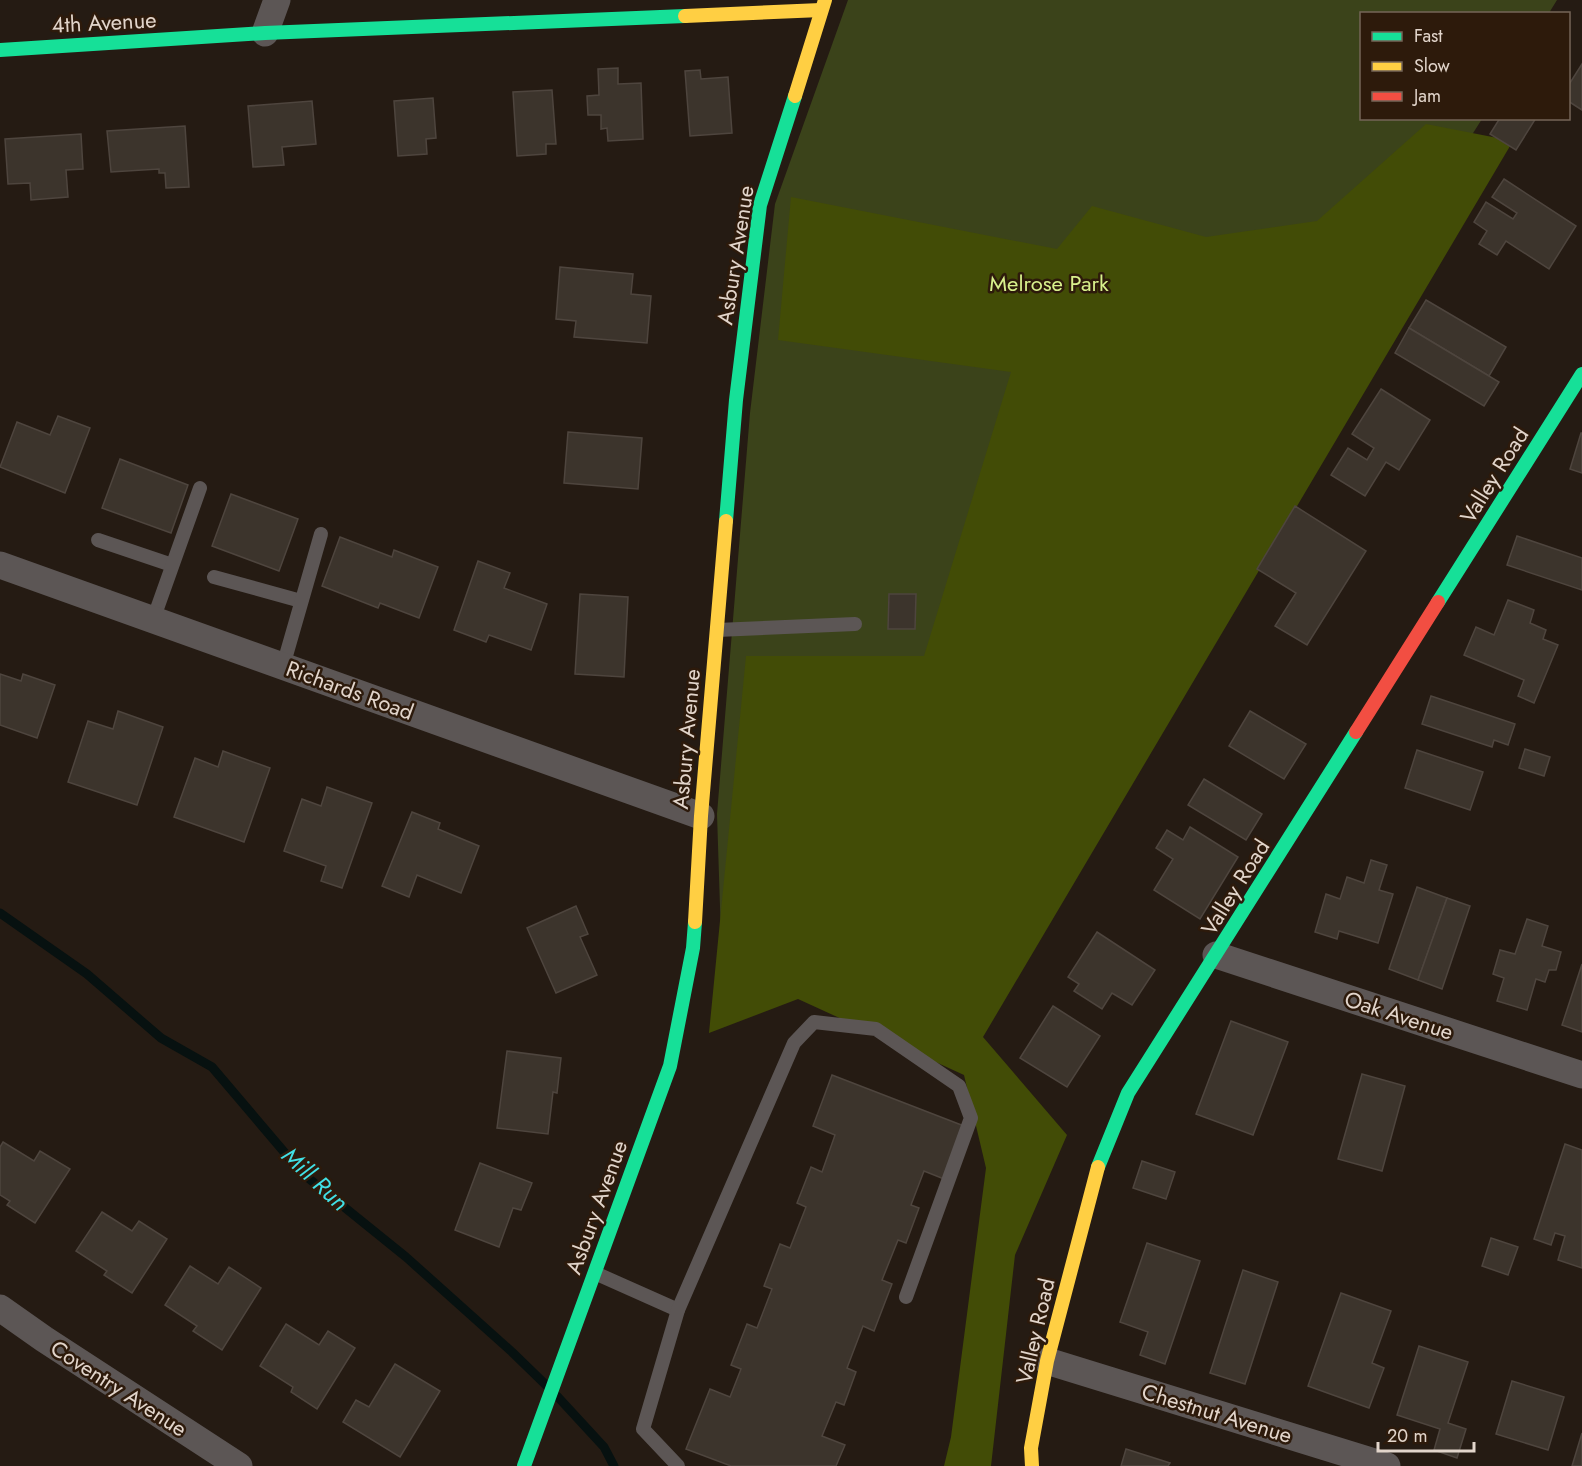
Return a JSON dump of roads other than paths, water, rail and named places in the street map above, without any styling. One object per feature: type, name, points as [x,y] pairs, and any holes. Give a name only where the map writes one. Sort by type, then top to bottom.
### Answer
[{"type":"street","points":[[265,33],[277,0]]},
{"type":"street","name":"4th Avenue","points":[[0,50],[265,33],[823,5]]},
{"type":"street","name":"Asbury Avenue","points":[[524,1466],[670,1065],[693,948],[701,816],[736,400],[760,205],[823,5]]},
{"type":"street","name":"Valley Road","points":[[1032,1466],[1031,1448],[1047,1361],[1101,1156],[1128,1093],[1582,375]]},
{"type":"street","name":"Richards Road","points":[[0,565],[701,816]]},
{"type":"street","name":"Oak Avenue","points":[[1216,955],[1582,1075]]},
{"type":"street","name":"Coventry Avenue","points":[[0,1308],[44,1340],[239,1466]]},
{"type":"street","name":"Chestnut Avenue","points":[[1047,1361],[1387,1466]]},
{"type":"lane","points":[[153,620],[200,488]]},
{"type":"lane","points":[[283,666],[321,534]]},
{"type":"lane","points":[[98,540],[172,565]]},
{"type":"lane","points":[[214,577],[301,601]]},
{"type":"lane","points":[[717,630],[855,624]]},
{"type":"lane","points":[[678,1466],[642,1429],[678,1310],[794,1043],[814,1023],[876,1029],[959,1086],[971,1118],[906,1297]]},
{"type":"lane","points":[[594,1273],[678,1310]]},
{"type":"waterway","name":"Mill Run","points":[[0,913],[87,974],[161,1038],[212,1067],[302,1173],[406,1257],[547,1386]]},
{"type":"waterway","name":"Mill Run","points":[[557,1396],[604,1447],[614,1466]]},
{"type":"park label","name":"Melrose Park","points":[[1049,283]]}]
